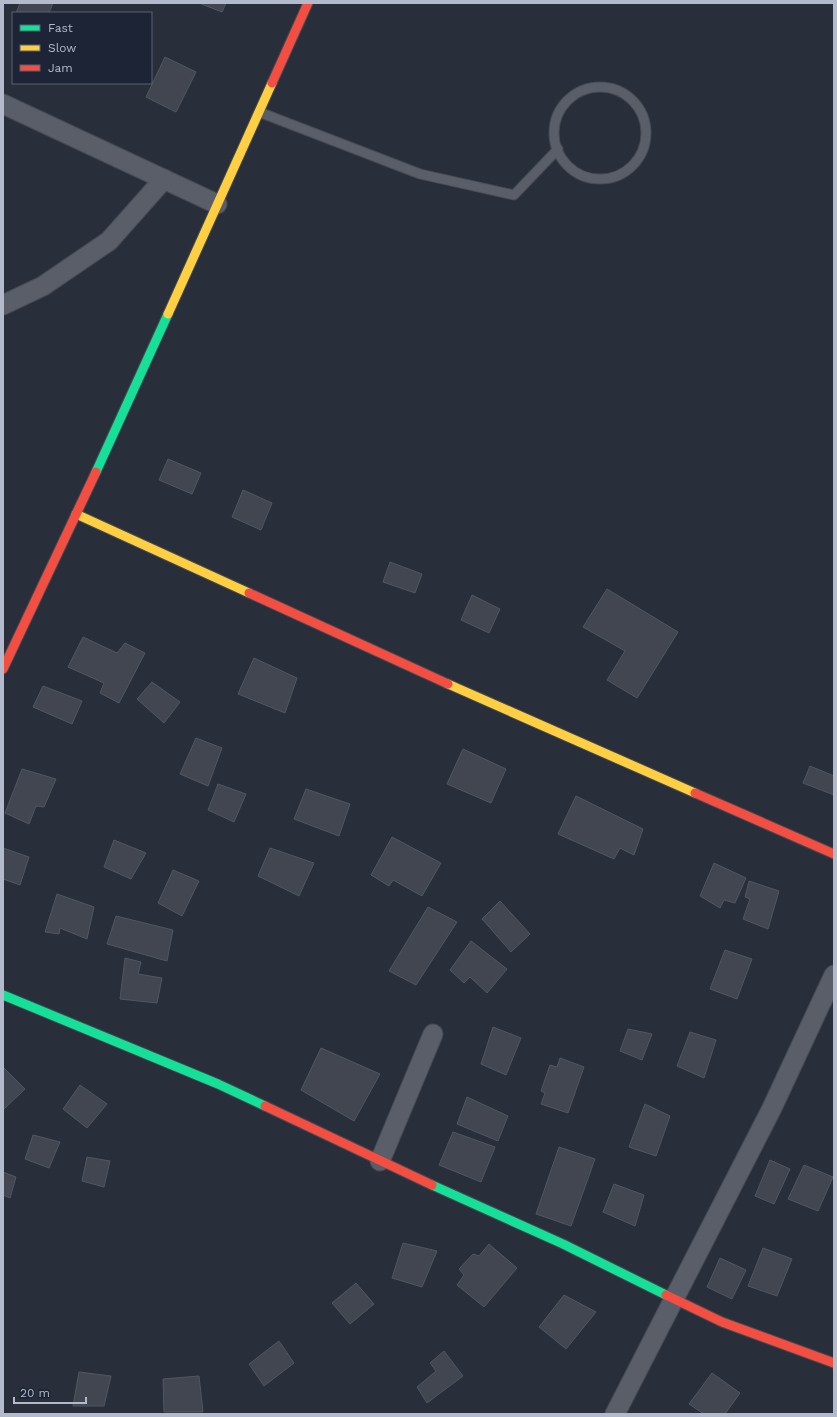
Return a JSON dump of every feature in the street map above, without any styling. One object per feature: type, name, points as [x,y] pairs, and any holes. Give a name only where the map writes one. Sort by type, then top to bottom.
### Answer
[{"type":"street","points":[[3,669],[140,378],[308,3]]},
{"type":"street","points":[[3,104],[217,204]]},
{"type":"street","points":[[3,306],[43,286],[109,241],[164,179]]},
{"type":"street","points":[[76,514],[412,668],[834,854]]},
{"type":"street","points":[[614,1414],[673,1297],[772,1108],[834,975]]},
{"type":"street","points":[[3,995],[218,1084],[380,1161],[563,1244],[722,1322],[834,1363]]},
{"type":"street","points":[[380,1161],[433,1034]]},
{"type":"lane","points":[[603,87],[615,90],[627,96],[636,105],[643,117],[646,130],[645,142],[641,155],[633,165],[623,173],[598,179],[586,176],[574,170],[564,161],[558,149],[554,137],[555,123],[560,111],[572,96],[590,88],[603,87]]},
{"type":"lane","points":[[259,112],[420,174],[514,194],[558,149]]},
{"type":"building","points":[[20,3],[53,3],[49,12],[16,12]]},
{"type":"building","points":[[199,3],[226,3],[222,12]]},
{"type":"building","points":[[165,57],[196,72],[176,112],[146,97]]},
{"type":"building","points":[[168,459],[201,473],[192,494],[159,480]]},
{"type":"building","points":[[243,490],[272,503],[261,530],[232,517]]},
{"type":"building","points":[[390,562],[422,574],[415,593],[383,582]]},
{"type":"building","points":[[607,589],[678,632],[637,698],[607,680],[625,651],[583,627]]},
{"type":"building","points":[[472,595],[500,609],[489,633],[461,620]]},
{"type":"building","points":[[83,637],[117,653],[125,643],[145,653],[119,703],[100,693],[104,683],[68,667]]},
{"type":"building","points":[[254,658],[297,678],[285,713],[238,694]]},
{"type":"building","points":[[152,682],[180,702],[164,723],[137,699]]},
{"type":"building","points":[[43,686],[82,701],[72,724],[33,707]]},
{"type":"building","points":[[196,738],[222,748],[208,786],[180,774]]},
{"type":"building","points":[[463,749],[506,769],[491,803],[447,784]]},
{"type":"building","points":[[810,766],[834,776],[834,795],[803,783]]},
{"type":"building","points":[[22,769],[56,779],[44,807],[36,806],[29,824],[5,813]]},
{"type":"building","points":[[218,784],[246,794],[234,822],[208,810]]},
{"type":"building","points":[[306,789],[350,804],[339,836],[294,819]]},
{"type":"building","points":[[576,796],[643,829],[634,855],[620,848],[614,859],[558,834]]},
{"type":"building","points":[[392,837],[441,863],[422,896],[393,880],[389,886],[371,875]]},
{"type":"building","points":[[114,840],[146,853],[131,879],[104,867]]},
{"type":"building","points":[[3,848],[29,857],[20,885],[3,879]]},
{"type":"building","points":[[270,848],[314,863],[299,896],[258,876]]},
{"type":"building","points":[[714,863],[746,878],[735,903],[724,900],[720,908],[700,896]]},
{"type":"building","points":[[173,870],[199,881],[182,916],[158,903]]},
{"type":"building","points":[[749,881],[779,891],[768,929],[743,919],[750,899],[745,897]]},
{"type":"building","points":[[57,894],[94,907],[87,939],[60,928],[59,934],[45,932]]},
{"type":"building","points":[[500,901],[530,934],[511,952],[482,919]]},
{"type":"building","points":[[428,907],[457,922],[416,985],[389,971]]},
{"type":"building","points":[[116,916],[173,930],[167,961],[107,944]]},
{"type":"building","points":[[471,941],[507,969],[487,993],[470,977],[464,983],[450,970]]},
{"type":"building","points":[[725,950],[752,959],[737,999],[710,989]]},
{"type":"building","points":[[125,958],[141,962],[138,974],[162,978],[157,1003],[120,999]]},
{"type":"building","points":[[493,1027],[521,1038],[506,1075],[481,1064]]},
{"type":"building","points":[[628,1029],[652,1034],[642,1060],[620,1051]]},
{"type":"building","points":[[690,1032],[716,1040],[704,1078],[677,1066]]},
{"type":"building","points":[[321,1048],[380,1074],[354,1121],[301,1090]]},
{"type":"building","points":[[560,1058],[584,1067],[568,1113],[541,1104],[545,1093],[541,1091],[550,1065],[557,1067]]},
{"type":"building","points":[[3,1067],[25,1089],[3,1110]]},
{"type":"building","points":[[80,1085],[107,1104],[87,1128],[63,1109]]},
{"type":"building","points":[[467,1097],[508,1116],[498,1141],[457,1124]]},
{"type":"building","points":[[645,1104],[670,1116],[656,1156],[629,1147]]},
{"type":"building","points":[[453,1132],[495,1147],[481,1182],[439,1165]]},
{"type":"building","points":[[33,1135],[60,1142],[49,1168],[25,1159]]},
{"type":"building","points":[[559,1147],[595,1159],[571,1226],[536,1214]]},
{"type":"building","points":[[87,1157],[110,1161],[104,1187],[82,1181]]},
{"type":"building","points":[[770,1160],[790,1169],[774,1204],[755,1196]]},
{"type":"building","points":[[804,1165],[833,1177],[818,1211],[788,1199]]},
{"type":"building","points":[[3,1172],[16,1177],[10,1198],[3,1195]]},
{"type":"building","points":[[614,1184],[644,1195],[635,1226],[603,1212]]},
{"type":"building","points":[[403,1243],[437,1251],[422,1287],[392,1278]]},
{"type":"building","points":[[489,1244],[517,1268],[484,1307],[457,1285],[464,1275],[459,1269],[473,1254],[479,1256]]},
{"type":"building","points":[[763,1248],[792,1259],[777,1296],[748,1286]]},
{"type":"building","points":[[720,1258],[746,1270],[732,1299],[707,1287]]},
{"type":"building","points":[[356,1283],[374,1304],[350,1324],[332,1303]]},
{"type":"building","points":[[564,1295],[596,1312],[566,1349],[539,1327]]},
{"type":"building","points":[[279,1341],[294,1363],[264,1386],[249,1364]]},
{"type":"building","points":[[444,1351],[463,1376],[427,1403],[417,1387],[436,1371],[430,1363]]},
{"type":"building","points":[[79,1372],[111,1376],[104,1406],[73,1406]]},
{"type":"building","points":[[712,1373],[740,1393],[725,1414],[704,1414],[689,1404]]},
{"type":"building","points":[[199,1376],[203,1412],[164,1412],[163,1379]]},
{"type":"traffic: fast","points":[[96,472],[168,314]]},
{"type":"traffic: fast","points":[[3,995],[218,1084],[265,1106]]},
{"type":"traffic: fast","points":[[432,1185],[563,1244],[666,1295]]},
{"type":"traffic: slow","points":[[168,314],[272,83]]},
{"type":"traffic: slow","points":[[76,514],[249,593]]},
{"type":"traffic: slow","points":[[448,684],[695,793]]},
{"type":"traffic: jam","points":[[272,83],[308,3]]},
{"type":"traffic: jam","points":[[3,669],[96,472]]},
{"type":"traffic: jam","points":[[249,593],[448,684]]},
{"type":"traffic: jam","points":[[695,793],[834,854]]},
{"type":"traffic: jam","points":[[265,1106],[432,1185]]},
{"type":"traffic: jam","points":[[666,1295],[722,1322],[834,1363]]}]
